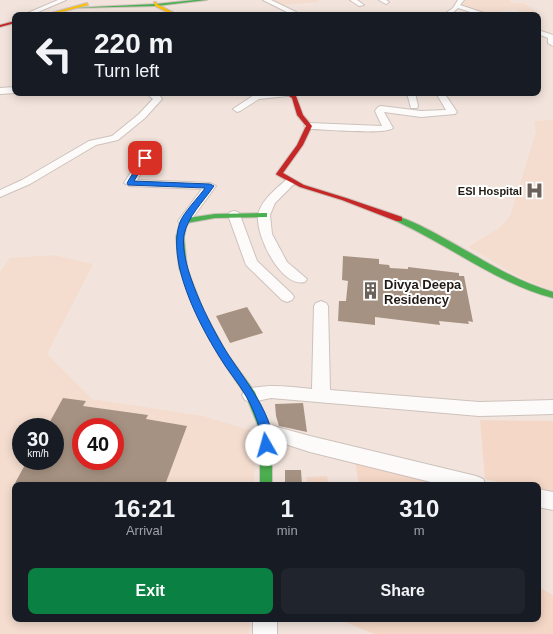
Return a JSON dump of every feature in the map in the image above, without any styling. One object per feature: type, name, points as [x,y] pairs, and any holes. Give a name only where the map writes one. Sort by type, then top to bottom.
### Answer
[{"type":"street","points":[[33,12],[63,0]]},
{"type":"street","points":[[79,8],[101,0]]},
{"type":"street","points":[[64,12],[108,0]]},
{"type":"street","points":[[156,4],[184,0]]},
{"type":"street","points":[[79,8],[205,0]]},
{"type":"street","points":[[266,0],[294,12]]},
{"type":"street","points":[[353,0],[361,5]]},
{"type":"street","points":[[450,12],[457,6],[461,0]]},
{"type":"street","points":[[156,4],[171,12]]},
{"type":"street","points":[[457,6],[477,12]]},
{"type":"street","points":[[0,27],[12,22]]},
{"type":"street","points":[[0,27],[12,26]]},
{"type":"street","points":[[541,33],[552,37],[551,43],[553,44]]},
{"type":"street","points":[[0,91],[12,90]]},
{"type":"street","points":[[0,194],[26,182],[93,143],[116,138],[142,116],[158,99],[156,96]]},
{"type":"street","points":[[237,109],[257,97],[264,96]]},
{"type":"street","points":[[292,96],[294,97],[300,116],[309,126],[374,129],[388,128],[379,111],[381,109],[427,114],[452,112],[442,96]]},
{"type":"street","points":[[412,96],[414,106]]},
{"type":"street","points":[[309,126],[300,145],[279,174],[290,182],[357,203],[406,222],[440,238],[477,260],[537,292],[553,295]]},
{"type":"street","points":[[145,158],[130,183],[210,186],[184,221],[180,237],[183,268],[207,326],[222,354],[251,395],[266,431],[266,482]]},
{"type":"street","points":[[290,182],[270,202],[264,215],[266,234],[281,264],[300,279]]},
{"type":"street","points":[[184,221],[215,216],[264,215]]},
{"type":"street","points":[[234,216],[251,262],[287,297]]},
{"type":"street","points":[[321,306],[321,396]]},
{"type":"street","points":[[251,395],[271,392],[479,409],[553,407]]},
{"type":"street","points":[[266,431],[310,444],[464,482]]},
{"type":"street","points":[[541,498],[553,500]]},
{"type":"street","points":[[264,634],[265,622]]},
{"type":"shaded area","points":[[271,0],[317,0],[320,2],[282,5]]},
{"type":"shaded area","points":[[462,0],[509,0],[513,3],[524,3],[537,12],[520,12],[515,9],[496,12],[478,12],[459,6]]},
{"type":"shaded area","name":"ESI Hospital","points":[[553,120],[553,291],[523,279],[468,247],[499,228],[510,216],[536,132],[534,121]]},
{"type":"shaded area","points":[[54,255],[93,264],[47,354],[92,399],[203,416],[256,432],[254,482],[12,482],[12,622],[250,622],[249,634],[0,634],[0,272],[10,258]]},
{"type":"shaded area","points":[[480,420],[553,421],[553,493],[541,491],[541,482],[500,482],[485,479]]},
{"type":"shaded area","points":[[354,457],[434,482],[359,482]]},
{"type":"shaded area","points":[[327,476],[328,482],[307,482],[306,477]]},
{"type":"shaded area","points":[[541,589],[553,595],[553,634],[374,634],[345,622],[541,622]]},
{"type":"building","name":"Divya Deepa Residency","points":[[343,256],[379,259],[379,264],[389,265],[390,268],[408,269],[408,267],[459,273],[459,276],[464,276],[473,322],[468,321],[469,324],[439,321],[440,325],[375,317],[375,325],[338,321],[339,301],[346,301],[348,281],[342,280]]},
{"type":"building","points":[[247,307],[263,333],[230,343],[216,316]]},
{"type":"building","points":[[63,398],[86,401],[83,406],[148,415],[146,419],[187,426],[166,482],[16,482],[22,470],[64,470],[64,418],[52,418]]},
{"type":"building","points":[[303,403],[307,432],[279,426],[275,404]]},
{"type":"building","points":[[285,470],[301,470],[302,482],[285,482]]},
{"type":"traffic: fast","points":[[74,8],[156,5],[205,0]]},
{"type":"traffic: fast","points":[[264,215],[215,216],[184,221],[180,237],[183,268],[200,312],[222,354],[251,395],[266,431],[266,482]]},
{"type":"traffic: fast","points":[[399,219],[438,238],[513,280],[553,295]]},
{"type":"traffic: slow","points":[[155,3],[156,5],[170,12]]},
{"type":"traffic: slow","points":[[57,12],[87,4]]},
{"type":"traffic: jam","points":[[0,26],[12,23]]},
{"type":"traffic: jam","points":[[292,96],[294,97],[300,115],[309,126],[300,145],[279,174],[302,186],[344,199],[399,219]]},
{"type":"place","name":"ESI Hospital","points":[[535,191]]},
{"type":"place","name":"Divya Deepa Residency","points":[[371,291]]},
{"type":"route","points":[[145,158],[130,183],[210,186],[184,221],[180,237],[183,268],[207,326],[222,354],[251,395],[266,431],[266,445]]}]
